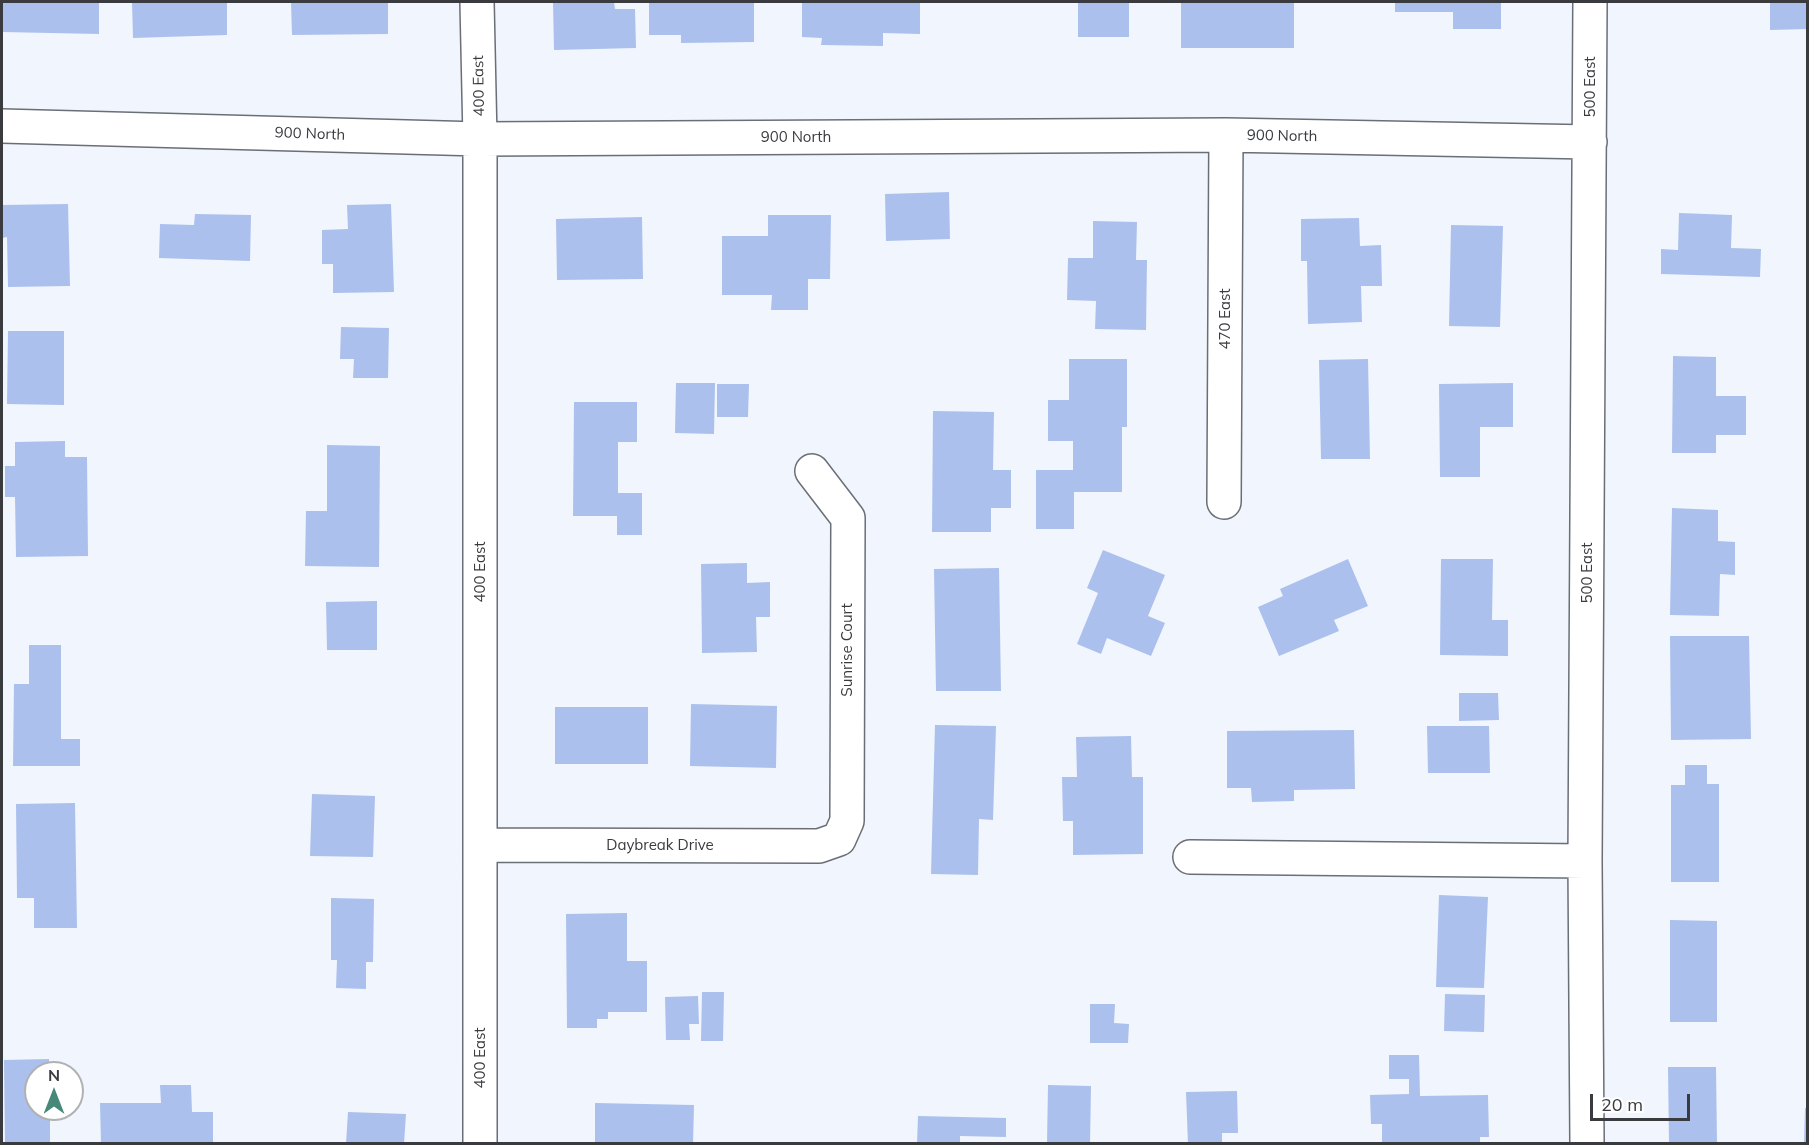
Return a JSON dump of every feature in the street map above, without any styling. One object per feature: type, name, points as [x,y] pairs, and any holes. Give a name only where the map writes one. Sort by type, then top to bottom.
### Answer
[{"type":"street","name":"400 East","points":[[477,2],[480,139],[480,1143]]},
{"type":"street","name":"500 East","points":[[1587,1143],[1585,861],[1590,2]]},
{"type":"street","name":"900 North","points":[[2,126],[480,139],[1226,135],[1590,142]]},
{"type":"street","name":"470 East","points":[[1224,502],[1226,135]]},
{"type":"street","name":"Sunrise Court","points":[[812,471],[848,519],[847,821],[839,838]]},
{"type":"street","name":"Daybreak Drive","points":[[480,845],[819,846],[839,838]]},
{"type":"street","points":[[1190,858],[1585,861]]},
{"type":"building","points":[[2,2],[99,2],[99,34],[2,32]]},
{"type":"building","points":[[132,2],[227,2],[227,35],[133,38]]},
{"type":"building","points":[[291,2],[388,2],[388,34],[292,35]]},
{"type":"building","points":[[553,2],[614,2],[615,9],[635,9],[636,48],[554,50]]},
{"type":"building","points":[[649,2],[754,2],[754,42],[681,43],[681,35],[649,35]]},
{"type":"building","points":[[802,2],[920,2],[920,34],[883,33],[883,46],[821,45],[822,38],[802,37]]},
{"type":"building","points":[[1078,2],[1129,2],[1129,37],[1078,37]]},
{"type":"building","points":[[1181,2],[1294,2],[1294,48],[1181,48]]},
{"type":"building","points":[[1395,2],[1501,2],[1501,29],[1453,29],[1453,12],[1395,12]]},
{"type":"building","points":[[1770,2],[1808,2],[1808,29],[1770,30]]},
{"type":"building","points":[[949,192],[950,239],[886,241],[885,194]]},
{"type":"building","points":[[68,204],[70,286],[8,287],[7,237],[2,238],[2,205]]},
{"type":"building","points":[[391,204],[394,292],[333,293],[333,264],[322,264],[322,230],[348,229],[347,205]]},
{"type":"building","points":[[1679,213],[1732,215],[1731,248],[1761,249],[1760,277],[1661,274],[1661,249],[1678,250]]},
{"type":"building","points":[[195,214],[251,215],[250,261],[159,258],[160,224],[194,225]]},
{"type":"building","points":[[768,215],[831,215],[830,279],[808,279],[808,310],[771,310],[772,295],[722,295],[722,236],[768,236]]},
{"type":"building","points":[[642,217],[643,279],[557,280],[556,219]]},
{"type":"building","points":[[1359,218],[1360,246],[1381,245],[1382,286],[1361,286],[1362,322],[1308,324],[1307,261],[1301,261],[1301,219]]},
{"type":"building","points":[[1093,221],[1137,222],[1136,260],[1147,260],[1146,330],[1095,329],[1096,301],[1067,300],[1068,258],[1093,258]]},
{"type":"building","points":[[1451,225],[1503,226],[1500,327],[1449,326]]},
{"type":"building","points":[[341,327],[389,328],[388,378],[353,378],[354,359],[340,359]]},
{"type":"building","points":[[8,331],[64,331],[64,405],[7,404]]},
{"type":"building","points":[[1673,356],[1716,357],[1716,396],[1746,396],[1746,435],[1716,435],[1716,453],[1672,453]]},
{"type":"building","points":[[1069,359],[1127,359],[1127,427],[1122,427],[1122,492],[1074,492],[1074,529],[1036,529],[1036,470],[1073,470],[1073,441],[1048,441],[1048,400],[1069,400]]},
{"type":"building","points":[[1368,359],[1370,459],[1321,459],[1319,360]]},
{"type":"building","points":[[676,383],[715,383],[714,434],[675,433]]},
{"type":"building","points":[[1513,383],[1513,427],[1480,427],[1480,477],[1440,477],[1439,384]]},
{"type":"building","points":[[717,384],[749,384],[748,417],[717,417]]},
{"type":"building","points":[[574,402],[637,402],[637,442],[618,442],[618,493],[642,493],[642,535],[617,535],[617,516],[573,516]]},
{"type":"building","points":[[933,411],[994,412],[993,470],[1011,470],[1011,508],[991,508],[991,532],[932,532]]},
{"type":"building","points":[[65,441],[65,457],[87,457],[88,556],[16,557],[15,497],[5,497],[5,466],[15,466],[15,442]]},
{"type":"building","points":[[327,445],[380,446],[379,567],[305,566],[306,511],[327,511]]},
{"type":"building","points":[[1672,508],[1718,510],[1718,541],[1735,542],[1735,575],[1720,574],[1719,616],[1670,615]]},
{"type":"building","points":[[1103,550],[1165,575],[1148,616],[1165,623],[1151,656],[1107,638],[1101,654],[1077,644],[1098,593],[1087,588]]},
{"type":"building","points":[[1348,559],[1368,606],[1334,620],[1339,631],[1279,656],[1258,607],[1283,596],[1280,589]]},
{"type":"building","points":[[1441,559],[1493,559],[1492,620],[1508,620],[1508,656],[1440,655]]},
{"type":"building","points":[[747,563],[747,583],[770,582],[770,617],[756,617],[757,652],[702,653],[701,564]]},
{"type":"building","points":[[999,568],[1001,691],[936,691],[934,569]]},
{"type":"building","points":[[377,601],[377,650],[327,650],[326,602]]},
{"type":"building","points":[[1670,636],[1749,636],[1751,739],[1671,740]]},
{"type":"building","points":[[29,645],[61,645],[61,739],[80,739],[80,766],[13,766],[14,684],[29,684]]},
{"type":"building","points":[[1459,693],[1498,693],[1499,720],[1459,721]]},
{"type":"building","points":[[691,704],[777,706],[776,768],[690,766]]},
{"type":"building","points":[[555,707],[648,707],[648,764],[555,764]]},
{"type":"building","points":[[935,725],[996,726],[993,820],[979,819],[978,875],[931,874]]},
{"type":"building","points":[[1427,726],[1489,726],[1490,773],[1428,773]]},
{"type":"building","points":[[1354,730],[1355,789],[1294,790],[1294,801],[1252,802],[1251,788],[1227,788],[1227,731]]},
{"type":"building","points":[[1131,736],[1132,777],[1143,777],[1143,854],[1073,855],[1073,821],[1063,821],[1062,777],[1077,777],[1076,737]]},
{"type":"building","points":[[1685,765],[1707,765],[1707,784],[1719,784],[1719,882],[1671,882],[1671,785],[1685,785]]},
{"type":"building","points":[[312,794],[375,796],[373,857],[310,856]]},
{"type":"building","points":[[75,803],[77,928],[34,928],[34,898],[17,898],[16,804]]},
{"type":"building","points":[[1439,895],[1488,897],[1484,988],[1436,987]]},
{"type":"building","points":[[331,898],[374,899],[373,962],[366,962],[366,989],[336,988],[337,960],[331,960]]},
{"type":"building","points":[[627,913],[627,961],[647,961],[647,1012],[608,1012],[608,1019],[597,1019],[597,1028],[567,1028],[566,914]]},
{"type":"building","points":[[1670,920],[1717,921],[1717,1022],[1670,1022]]},
{"type":"building","points":[[702,992],[724,992],[723,1041],[701,1041]]},
{"type":"building","points":[[1445,994],[1485,995],[1484,1032],[1444,1031]]},
{"type":"building","points":[[698,996],[699,1024],[689,1024],[690,1040],[666,1040],[665,997]]},
{"type":"building","points":[[1090,1004],[1115,1004],[1114,1023],[1129,1024],[1128,1043],[1090,1043]]},
{"type":"building","points":[[1389,1055],[1419,1055],[1420,1096],[1488,1095],[1489,1137],[1480,1137],[1480,1144],[1382,1144],[1382,1124],[1371,1124],[1370,1095],[1409,1094],[1409,1079],[1389,1079]]},
{"type":"building","points":[[49,1059],[49,1061],[24,1061],[24,1121],[50,1121],[50,1144],[5,1144],[4,1060]]},
{"type":"building","points":[[1668,1067],[1716,1067],[1717,1144],[1669,1144]]},
{"type":"building","points":[[160,1085],[191,1085],[192,1112],[213,1112],[213,1144],[101,1144],[100,1103],[161,1103]]},
{"type":"building","points":[[1048,1085],[1091,1086],[1090,1144],[1047,1144]]},
{"type":"building","points":[[1237,1091],[1238,1133],[1222,1133],[1222,1144],[1188,1144],[1186,1092]]},
{"type":"building","points":[[595,1103],[694,1105],[693,1144],[595,1144]]},
{"type":"building","points":[[1805,1108],[1808,1108],[1808,1144],[1804,1144]]},
{"type":"building","points":[[348,1112],[406,1114],[404,1144],[346,1144]]},
{"type":"building","points":[[918,1116],[1006,1118],[1006,1137],[960,1136],[960,1144],[917,1144]]}]
